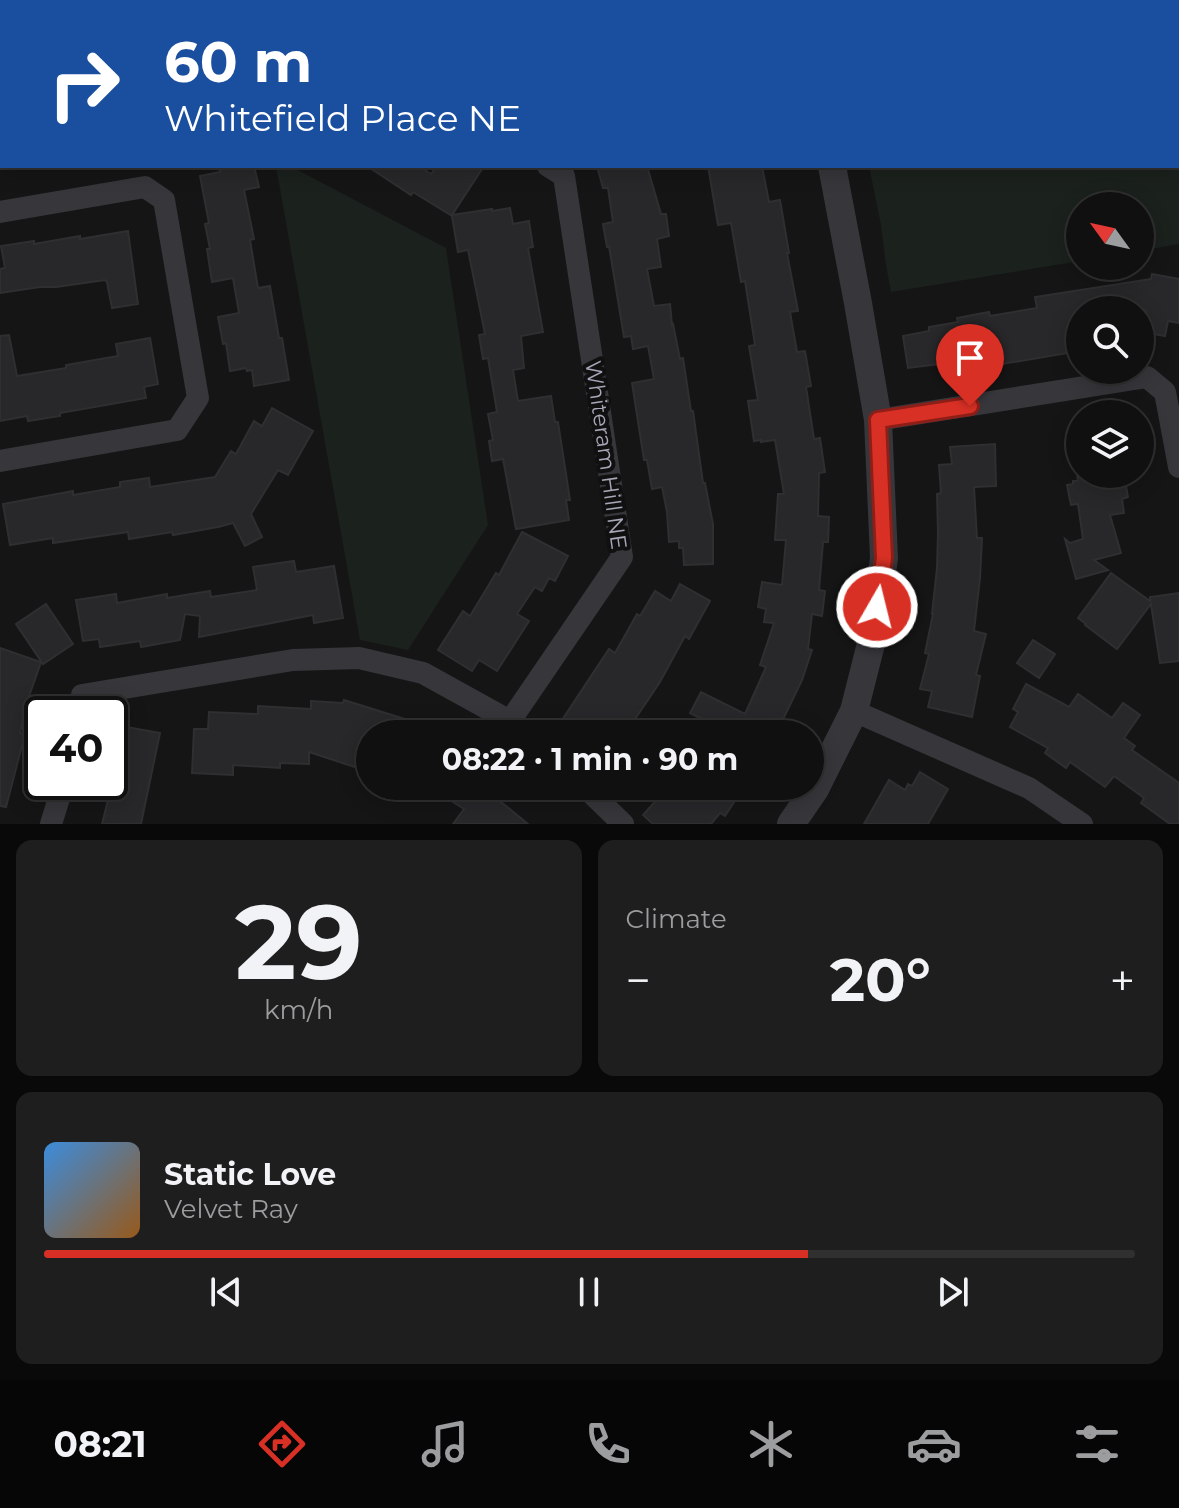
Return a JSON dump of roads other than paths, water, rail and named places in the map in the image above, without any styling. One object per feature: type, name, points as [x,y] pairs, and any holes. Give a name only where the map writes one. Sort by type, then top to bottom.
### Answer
[{"type":"street","name":"Whiteram Hill NE","points":[[522,720],[622,557],[564,176],[551,168]]},
{"type":"street","points":[[791,824],[815,789],[854,711],[874,632],[884,558],[878,420],[832,168]]},
{"type":"street","points":[[0,212],[145,187],[164,200],[198,398],[177,430],[0,461]]},
{"type":"street","points":[[878,420],[1147,377],[1165,392],[1179,467]]},
{"type":"street","points":[[82,696],[293,660],[359,658],[423,673],[503,720]]},
{"type":"street","points":[[854,711],[1029,788],[1082,824]]},
{"type":"street","points":[[51,824],[58,800]]},
{"type":"street","points":[[598,800],[623,824]]}]
